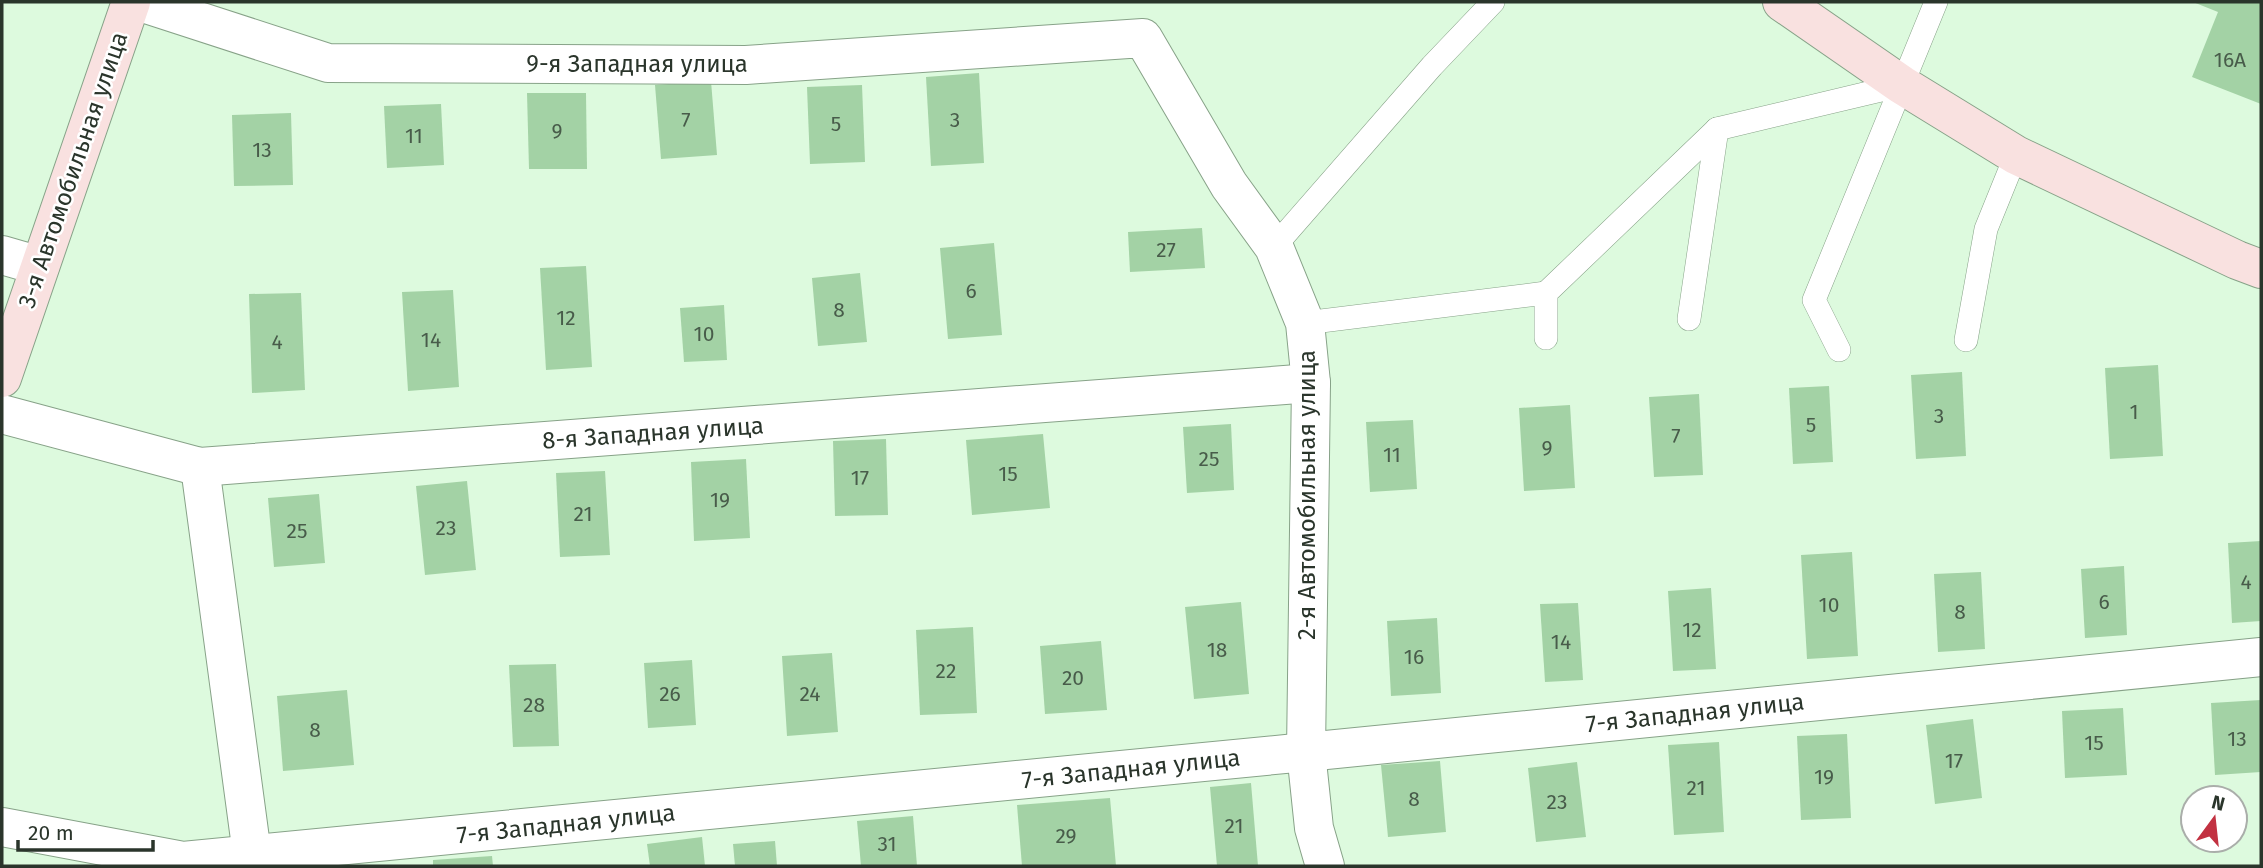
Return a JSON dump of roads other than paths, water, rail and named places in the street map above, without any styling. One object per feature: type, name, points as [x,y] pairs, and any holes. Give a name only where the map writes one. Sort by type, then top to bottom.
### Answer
[{"type":"street","name":"3-я Автомобильная улица","points":[[2,378],[131,2]]},
{"type":"street","name":"9-я Западная улица","points":[[140,2],[328,63],[746,65],[1143,38]]},
{"type":"street","points":[[1782,2],[1902,85],[2016,155],[2261,269]]},
{"type":"street","name":"2-я Автомобильная улица","points":[[1143,38],[1229,185],[1273,247],[1304,323],[1311,383],[1306,752],[1314,828],[1325,866]]},
{"type":"street","points":[[2,255],[40,266]]},
{"type":"street","name":"8-я Западная улица","points":[[2,414],[200,467],[1311,383]]},
{"type":"street","points":[[200,467],[252,854]]},
{"type":"street","name":"7-я Западная улица","points":[[2,827],[183,861],[2261,657]]},
{"type":"lane","points":[[1273,247],[1432,66],[1493,2]]},
{"type":"lane","points":[[1839,350],[1814,300],[1936,2]]},
{"type":"lane","points":[[1304,323],[1546,293],[1717,129],[1902,85]]},
{"type":"lane","points":[[1689,319],[1717,129]]},
{"type":"lane","points":[[1966,340],[1986,229],[2016,155]]},
{"type":"lane","points":[[1546,293],[1546,338]]}]
